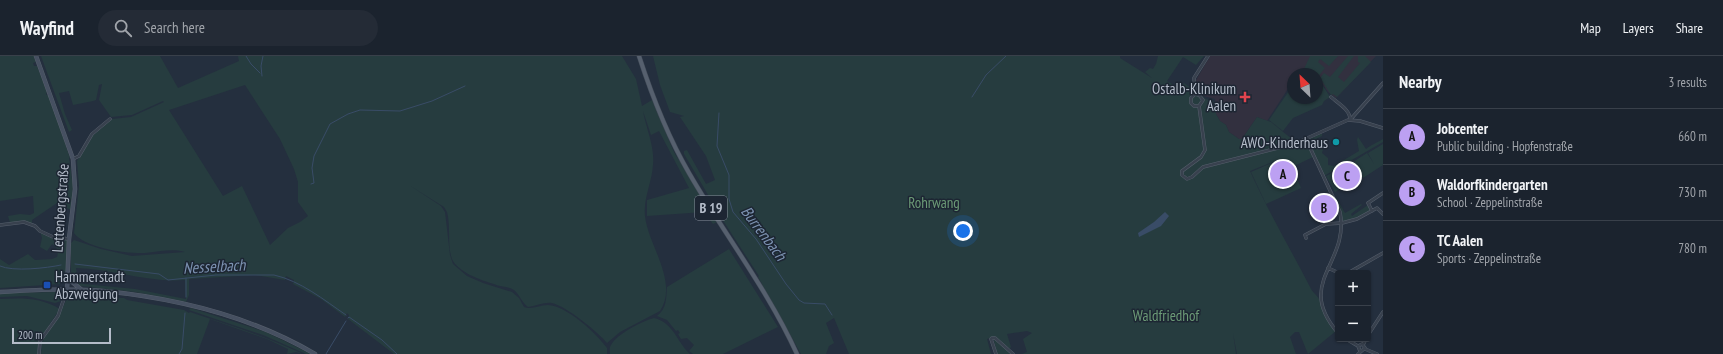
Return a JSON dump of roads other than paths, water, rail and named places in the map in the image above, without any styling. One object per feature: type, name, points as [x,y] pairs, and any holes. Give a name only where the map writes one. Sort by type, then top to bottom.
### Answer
[{"type":"main road","points":[[36,56],[73,159]]},
{"type":"main road","name":"B 19","points":[[639,56],[659,110],[679,154],[776,313],[797,354]]},
{"type":"main road","name":"Lettenbergstraße","points":[[67,290],[69,239],[75,189],[73,159]]},
{"type":"main road","points":[[68,273],[72,282],[83,290]]},
{"type":"main road","points":[[0,292],[83,290],[145,296],[189,305],[225,315],[287,339],[315,354]]},
{"type":"street","points":[[1199,106],[1194,106],[1191,103],[1191,98],[1195,94],[1194,78],[1208,56]]},
{"type":"street","points":[[1195,94],[1199,95],[1203,100],[1199,106],[1206,148],[1201,157],[1183,169],[1182,174],[1186,178],[1190,178],[1203,167],[1294,144],[1350,120],[1383,83]]},
{"type":"street","points":[[1331,97],[1350,114],[1350,120]]},
{"type":"street","name":"Lettenbergstraße","points":[[73,159],[79,156],[92,134],[110,119]]},
{"type":"street","points":[[1350,120],[1383,128]]},
{"type":"street","points":[[1306,139],[1337,205],[1342,223],[1339,243],[1321,286],[1320,301],[1325,314],[1335,329]]},
{"type":"street","points":[[1372,211],[1368,203],[1383,193]]},
{"type":"street","points":[[1306,238],[1305,235],[1322,225],[1342,223],[1358,219],[1377,208],[1383,214]]},
{"type":"street","points":[[0,225],[24,222],[53,236],[69,239]]},
{"type":"street","points":[[1353,270],[1383,253]]},
{"type":"street","points":[[1328,268],[1335,271]]},
{"type":"street","points":[[39,354],[40,341],[58,316],[67,290]]},
{"type":"street","points":[[1371,330],[1383,312]]},
{"type":"street","points":[[996,354],[991,339],[992,338],[995,338],[1013,354]]},
{"type":"street","points":[[1351,342],[1358,346],[1360,351]]},
{"type":"street","points":[[1358,346],[1363,344],[1365,349]]},
{"type":"street","points":[[1358,354],[1360,351],[1365,349],[1377,354]]},
{"type":"water","points":[[1165,212],[1169,216],[1161,226],[1139,237],[1138,233]]},
{"type":"waterway","points":[[246,56],[251,64],[260,73]]},
{"type":"waterway","points":[[262,76],[261,66],[263,56]]},
{"type":"waterway","points":[[972,97],[986,75],[1006,56]]},
{"type":"waterway","points":[[311,184],[314,183],[312,168],[314,156],[330,124],[348,114],[360,110],[400,111],[432,101],[465,86]]},
{"type":"waterway","name":"Burrenbach","points":[[719,113],[717,146],[729,175],[729,199],[733,212],[756,239],[786,284],[799,300],[804,303],[825,304],[832,315]]},
{"type":"waterway","name":"Nesselbach","points":[[75,264],[159,274],[168,280],[216,275],[274,275],[303,286],[346,315]]},
{"type":"waterway","name":"Nesselbach","points":[[0,266],[21,269],[61,265]]},
{"type":"waterway","points":[[186,278],[186,297]]},
{"type":"waterway","points":[[179,354],[182,349],[185,313]]},
{"type":"waterway","name":"Nesselbach","points":[[348,318],[349,317],[382,340],[397,354]]},
{"type":"waterway","points":[[326,354],[346,321]]},
{"type":"place","name":"Ostalb-Klinikum Aalen","points":[[1245,97]]},
{"type":"place","name":"AWO-Kinderhaus","points":[[1336,142]]},
{"type":"place","name":"Jobcenter","points":[[1283,174]]},
{"type":"place","name":"TC Aalen","points":[[1347,176]]},
{"type":"place","name":"Waldorfkindergarten","points":[[1324,208]]},
{"type":"place","name":"Hammerstadt Abzweigung","points":[[47,285]]},
{"type":"park label","name":"Rohrwang","points":[[934,202]]},
{"type":"park label","name":"Waldfriedhof","points":[[1166,315]]}]
